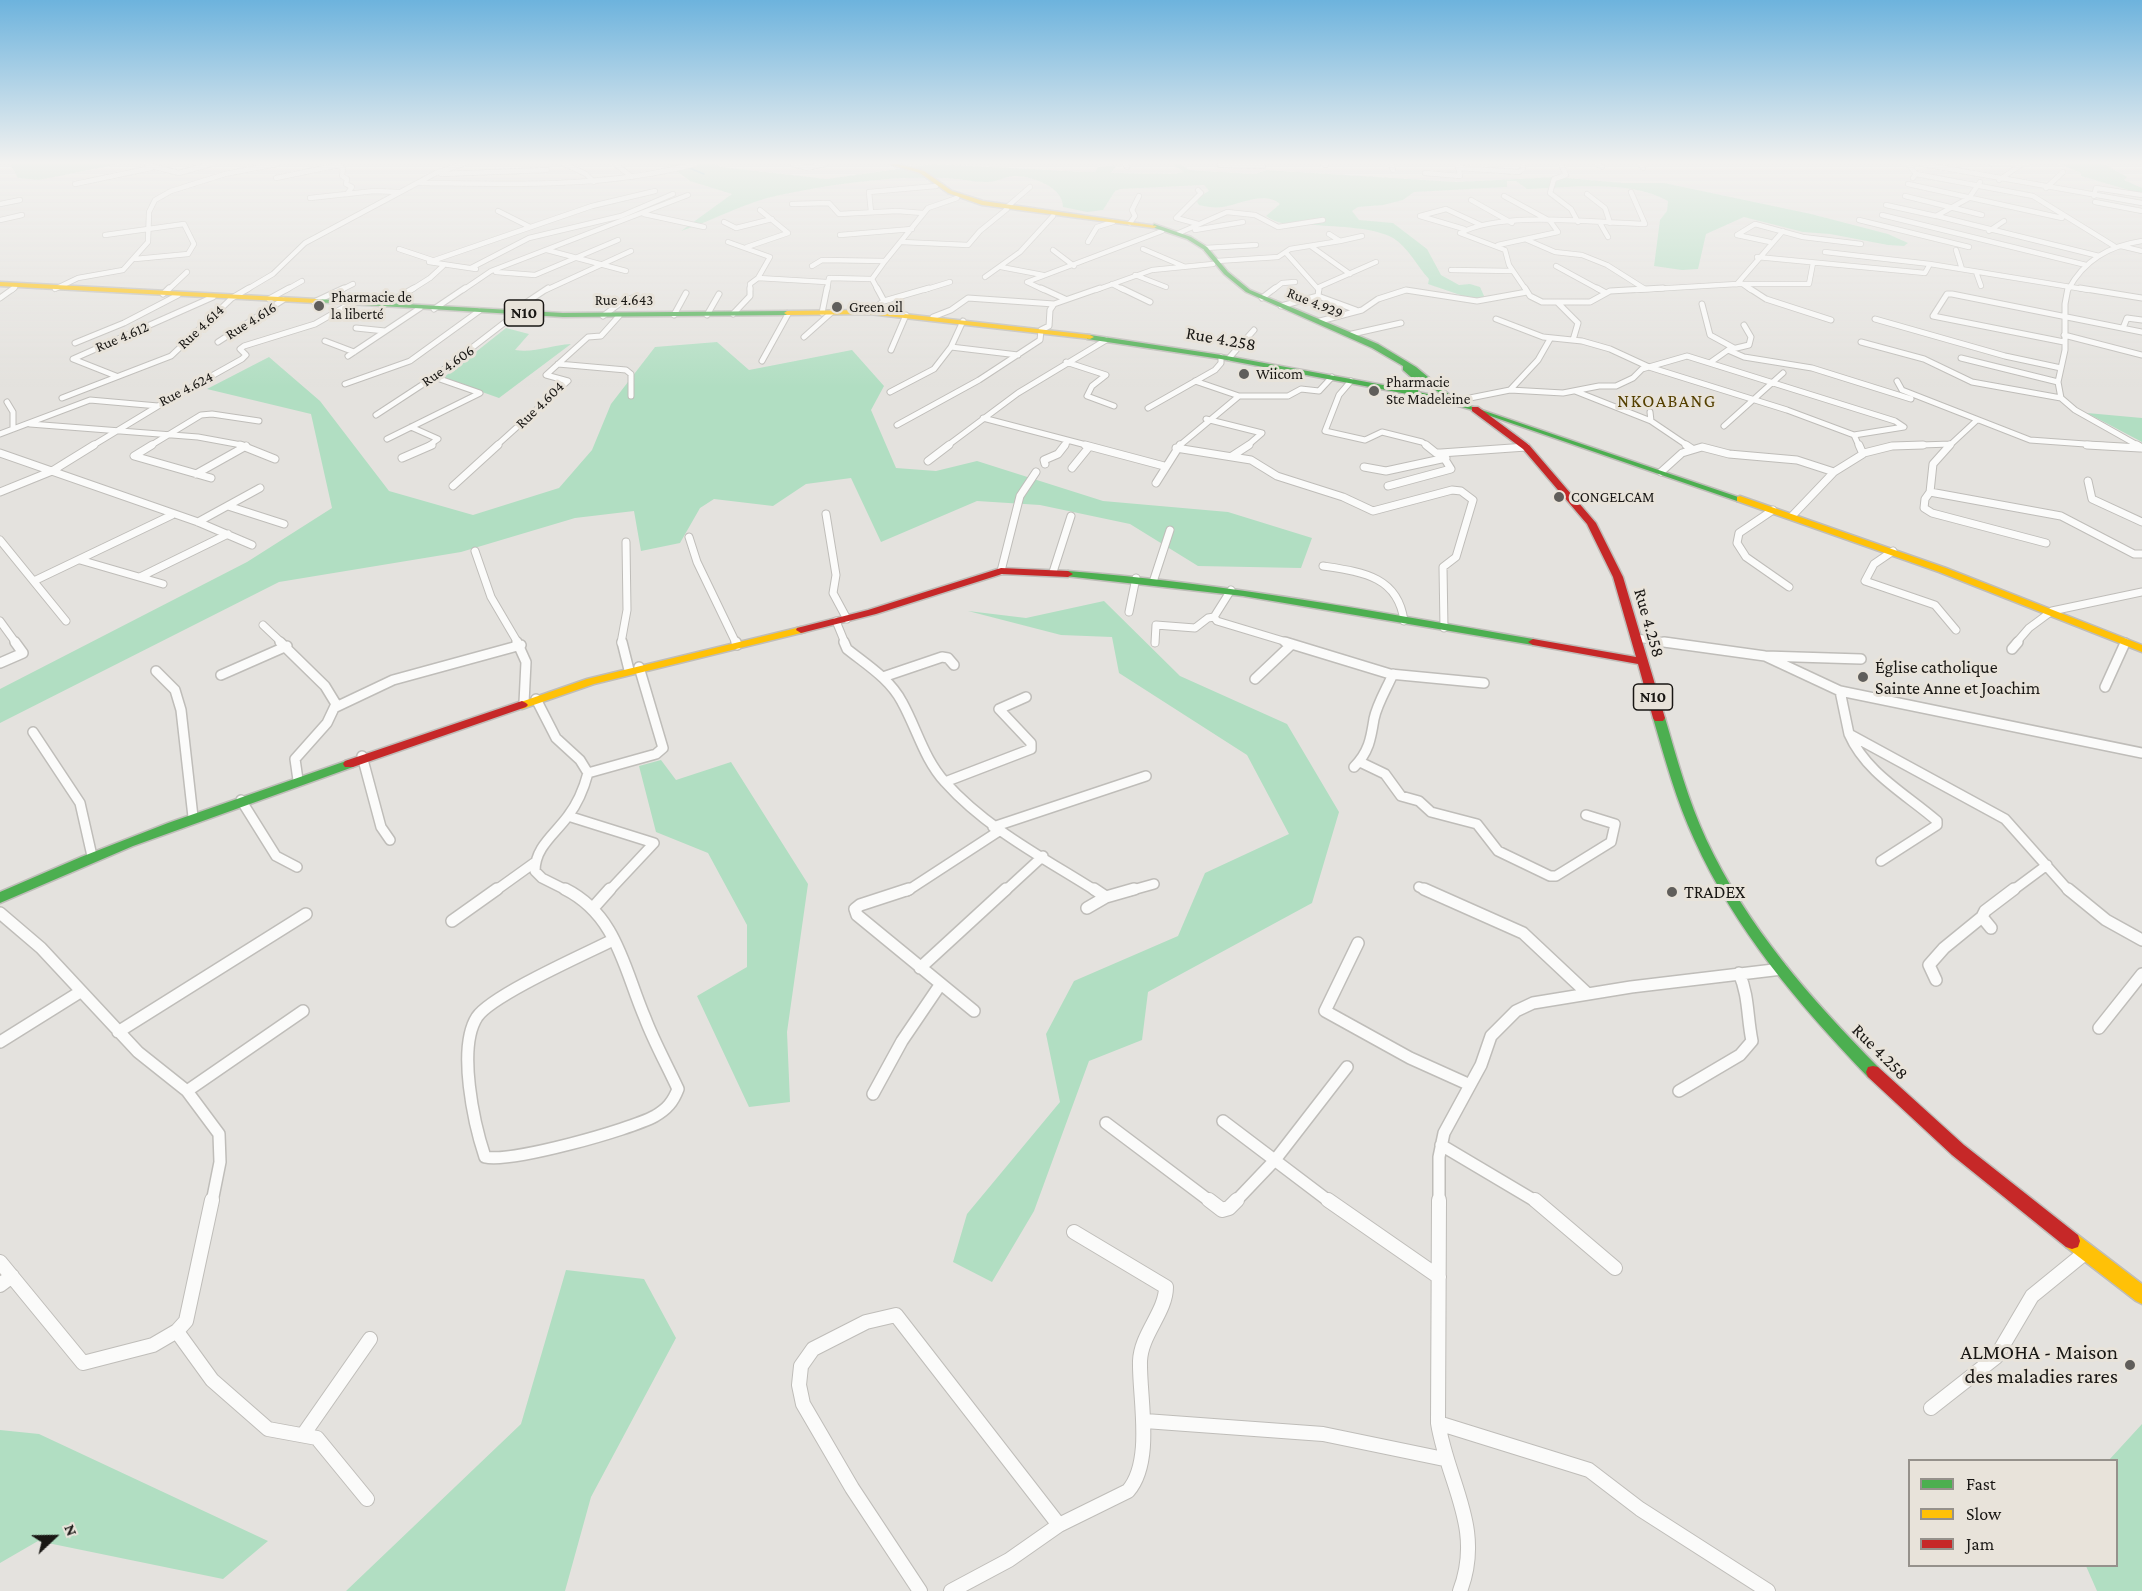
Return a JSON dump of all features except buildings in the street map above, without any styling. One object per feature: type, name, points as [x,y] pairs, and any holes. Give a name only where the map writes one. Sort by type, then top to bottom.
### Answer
[{"type":"main road","points":[[1180,238],[1203,250],[1215,262],[1226,279],[1240,289],[1343,333],[1399,363],[1415,377],[1414,393]]},
{"type":"main road","name":"Rue 4.929","points":[[1190,238],[1205,248],[1236,283],[1262,298],[1352,334],[1413,369],[1455,401]]},
{"type":"main road","name":"Rue 4.643","points":[[8,286],[420,309],[603,316],[868,312],[1041,330]]},
{"type":"main road","name":"Rue 4.258","points":[[1041,330],[1225,357],[1455,401],[1479,410],[1526,447],[1567,492],[1597,533],[1618,577],[1680,787],[1706,852],[1782,969],[1841,1039],[1891,1088],[1963,1153],[2142,1295]]},
{"type":"main road","points":[[1479,410],[1893,551],[2052,611],[2142,649]]},
{"type":"main road","points":[[0,898],[92,856],[192,817],[363,756],[530,701],[634,669],[841,620],[1001,571],[1154,579],[1231,590],[1641,661]]},
{"type":"street","points":[[55,289],[81,278],[118,273],[135,259],[148,238]]},
{"type":"street","points":[[135,259],[187,254],[192,249],[193,238]]},
{"type":"street","name":"Rue 4.614","points":[[116,376],[171,356],[232,298],[273,274],[305,243],[314,238]]},
{"type":"street","points":[[399,249],[432,260],[498,238]]},
{"type":"street","points":[[508,238],[520,241]]},
{"type":"street","points":[[471,268],[520,241],[531,238]]},
{"type":"street","points":[[434,309],[491,271],[579,238]]},
{"type":"street","points":[[747,247],[773,238]]},
{"type":"street","points":[[872,279],[905,238]]},
{"type":"street","points":[[902,242],[968,245],[974,238]]},
{"type":"street","points":[[985,277],[1020,252],[1033,238]]},
{"type":"street","points":[[1088,242],[1090,238]]},
{"type":"street","points":[[1065,299],[1027,282],[1144,238]]},
{"type":"street","points":[[1335,238],[1340,242]]},
{"type":"street","points":[[933,317],[951,310],[968,298],[1054,304],[1136,275],[1183,266],[1287,254],[1293,249],[1354,238]]},
{"type":"street","points":[[1472,238],[1498,245],[1505,250],[1513,271],[1527,292],[1538,302],[1590,302],[1606,293],[1645,289],[1739,284],[1809,284],[1813,262]]},
{"type":"street","points":[[1498,245],[1529,238]]},
{"type":"street","points":[[1752,238],[1770,242]]},
{"type":"street","points":[[1739,284],[1750,271],[1757,257],[1774,238]]},
{"type":"street","points":[[1826,238],[1861,244]]},
{"type":"street","points":[[1933,238],[1969,247]]},
{"type":"street","points":[[1985,238],[2086,265]]},
{"type":"street","points":[[2025,238],[2099,256]]},
{"type":"street","points":[[2102,238],[2115,245],[2142,251]]},
{"type":"street","points":[[1525,239],[1555,252],[1582,255],[1608,265],[1645,289]]},
{"type":"street","points":[[432,260],[429,264],[535,275],[618,240]]},
{"type":"street","points":[[2061,398],[2058,382],[2068,288],[2086,265],[2115,245],[2142,241]]},
{"type":"street","points":[[728,242],[770,257],[758,278],[748,288],[750,296],[733,314]]},
{"type":"street","points":[[1205,248],[1256,245]]},
{"type":"street","points":[[1312,247],[1350,274]]},
{"type":"street","points":[[1143,249],[1183,266]]},
{"type":"street","points":[[547,250],[626,272]]},
{"type":"street","points":[[1053,250],[1074,266]]},
{"type":"street","points":[[1956,250],[1962,269]]},
{"type":"street","name":"Rue 4.606","points":[[376,415],[434,377],[554,284],[631,252]]},
{"type":"street","points":[[1826,252],[1866,259],[1878,255],[2068,288],[2142,298]]},
{"type":"street","points":[[1287,254],[1319,287]]},
{"type":"street","points":[[1757,257],[1925,273],[1930,264]]},
{"type":"street","points":[[812,266],[826,260],[885,261]]},
{"type":"street","points":[[1319,287],[1376,262]]},
{"type":"street","points":[[382,306],[404,291],[422,284],[443,266]]},
{"type":"street","points":[[1556,266],[1606,293]]},
{"type":"street","points":[[1001,267],[1044,276]]},
{"type":"street","points":[[1451,270],[1513,271]]},
{"type":"street","points":[[1976,272],[1981,286]]},
{"type":"street","points":[[163,294],[187,273]]},
{"type":"street","points":[[1136,275],[1166,287]]},
{"type":"street","points":[[758,278],[826,282]]},
{"type":"street","points":[[804,337],[810,326],[830,317],[827,313],[826,282],[829,278],[872,279]]},
{"type":"street","points":[[872,279],[884,301]]},
{"type":"street","points":[[269,299],[302,281]]},
{"type":"street","points":[[868,312],[884,301],[950,282]]},
{"type":"street","points":[[1262,298],[1282,283],[1295,282]]},
{"type":"street","points":[[314,302],[353,284]]},
{"type":"street","points":[[1112,284],[1150,303]]},
{"type":"street","points":[[1739,284],[1766,299],[1831,320]]},
{"type":"street","points":[[0,298],[8,286]]},
{"type":"street","points":[[1318,296],[1319,287]]},
{"type":"street","points":[[1320,321],[1356,310],[1406,290],[1477,301],[1527,292]]},
{"type":"street","points":[[674,315],[686,293]]},
{"type":"street","points":[[706,315],[718,294]]},
{"type":"street","points":[[2142,332],[1949,294],[1933,316],[2064,338],[2142,355]]},
{"type":"street","points":[[75,343],[124,323],[178,295]]},
{"type":"street","points":[[1281,306],[1318,296],[1356,310]]},
{"type":"street","name":"Rue 4.612","points":[[116,376],[73,359],[213,297]]},
{"type":"street","points":[[603,316],[623,301],[635,297]]},
{"type":"street","name":"Rue 4.616","points":[[218,342],[283,300]]},
{"type":"street","points":[[1558,303],[1578,322],[1573,340]]},
{"type":"street","points":[[897,425],[979,380],[1041,340],[1041,330],[1049,326],[1050,310],[1054,304]]},
{"type":"street","points":[[1702,304],[1710,335],[1744,357],[1812,368],[1963,414]]},
{"type":"street","name":"Rue 4.624","points":[[0,434],[90,400],[158,406],[242,359],[246,355],[240,349],[244,346],[315,324],[348,305]]},
{"type":"street","points":[[348,356],[420,309]]},
{"type":"street","points":[[345,384],[410,361],[479,311]]},
{"type":"street","points":[[762,361],[788,314]]},
{"type":"street","points":[[891,350],[906,315]]},
{"type":"street","name":"Rue 4.604","points":[[453,486],[568,381],[546,375],[588,337],[601,336],[619,316]]},
{"type":"street","points":[[2122,328],[2127,318],[2142,320]]},
{"type":"street","points":[[1455,401],[1510,390],[1552,393],[1575,392],[1599,386],[1616,387],[1649,367],[1683,356],[1711,362],[1895,420],[1904,426],[1854,435],[1649,367],[1610,349],[1573,340],[1550,339],[1496,319]]},
{"type":"street","points":[[1875,319],[2005,356],[2061,368]]},
{"type":"street","points":[[890,392],[934,369],[951,348],[963,321]]},
{"type":"street","points":[[1352,334],[1401,323]]},
{"type":"street","points":[[1711,362],[1731,349],[1749,345],[1751,342],[1744,325]]},
{"type":"street","points":[[356,328],[385,332]]},
{"type":"street","points":[[1148,408],[1215,370],[1225,357],[1254,330]]},
{"type":"street","points":[[1510,390],[1538,360],[1550,339]]},
{"type":"street","points":[[928,461],[983,418],[1066,362],[1106,340]]},
{"type":"street","points":[[325,341],[354,352]]},
{"type":"street","points":[[1861,342],[1924,359],[1972,382],[2061,398],[2074,410],[2142,448]]},
{"type":"street","points":[[951,348],[1018,355]]},
{"type":"street","points":[[1961,358],[2058,382]]},
{"type":"street","points":[[1066,362],[1106,375],[1092,386],[1086,395],[1114,406]]},
{"type":"street","points":[[558,364],[626,370],[631,374],[631,396]]},
{"type":"street","points":[[1724,426],[1751,399],[1783,373]]},
{"type":"street","points":[[62,398],[116,376]]},
{"type":"street","points":[[387,439],[480,393],[434,377]]},
{"type":"street","points":[[1195,381],[1239,396],[1288,396],[1301,389],[1319,391],[1332,378]]},
{"type":"street","points":[[1351,381],[1339,395],[1324,431],[1365,440],[1382,432],[1422,442],[1444,456],[1451,469],[1388,486]]},
{"type":"street","points":[[1897,381],[1902,390],[1977,420],[2041,442],[2142,448]]},
{"type":"street","points":[[1575,392],[1651,421],[1692,449]]},
{"type":"street","points":[[1156,483],[1176,447],[1206,419],[1239,396]]},
{"type":"street","points":[[8,402],[13,412],[12,429]]},
{"type":"street","points":[[0,492],[52,471],[158,406]]},
{"type":"street","points":[[1650,412],[1651,421]]},
{"type":"street","points":[[211,478],[134,456],[207,414],[259,421]]},
{"type":"street","points":[[983,418],[1164,466]]},
{"type":"street","points":[[1206,419],[1263,433],[1254,442],[1244,446],[1232,456]]},
{"type":"street","points":[[1977,420],[1951,444],[1931,469],[1930,492],[1923,504],[1932,513],[2046,543]]},
{"type":"street","points":[[28,424],[171,434],[246,446],[275,459]]},
{"type":"street","points":[[402,458],[435,443],[438,439],[411,427]]},
{"type":"street","points":[[1854,435],[1864,453]]},
{"type":"street","points":[[1045,464],[1044,460],[1058,454],[1068,441]]},
{"type":"street","points":[[1792,516],[1834,472],[1864,453],[1892,446],[1951,444]]},
{"type":"street","points":[[196,474],[246,446]]},
{"type":"street","points":[[1072,468],[1089,447]]},
{"type":"street","points":[[1176,447],[1232,456],[1258,463],[1277,476],[1343,497],[1373,511],[1452,490],[1469,496],[1473,500],[1456,557],[1443,567],[1444,628]]},
{"type":"street","points":[[1364,467],[1386,471],[1444,456],[1526,447]]},
{"type":"street","points":[[1661,472],[1673,460],[1692,449],[1704,447],[1733,455],[1797,460],[1834,472]]},
{"type":"street","points":[[0,453],[172,515],[198,522],[252,545]]},
{"type":"street","points":[[1001,571],[1017,504],[1028,480],[1036,472]]},
{"type":"street","points":[[2088,481],[2092,499],[2142,522]]},
{"type":"street","points":[[198,522],[260,488]]},
{"type":"street","points":[[1930,492],[2061,516],[2134,554],[2142,554]]},
{"type":"street","points":[[228,506],[284,524]]},
{"type":"street","points":[[1773,510],[1739,533],[1737,543],[1742,554],[1790,587]]},
{"type":"street","points":[[826,514],[836,575],[833,593],[847,649],[883,677],[902,701],[926,755],[945,782],[996,829],[1106,897]]},
{"type":"street","points":[[36,580],[172,515]]},
{"type":"street","points":[[1053,572],[1071,516]]},
{"type":"street","points":[[1154,579],[1170,530]]},
{"type":"street","points":[[140,578],[228,534]]},
{"type":"street","points":[[689,537],[698,562],[737,645]]},
{"type":"street","points":[[0,540],[36,580],[66,621]]},
{"type":"street","points":[[588,773],[656,754],[663,748],[634,669],[621,645],[627,610],[626,542]]},
{"type":"street","points":[[475,551],[490,597],[521,645],[526,662],[530,701],[556,738],[580,760],[588,773]]},
{"type":"street","points":[[1893,551],[1874,564],[1864,581],[1929,602],[1942,610],[1956,630]]},
{"type":"street","points":[[80,560],[164,584]]},
{"type":"street","points":[[1323,566],[1375,576],[1394,595],[1402,608],[1404,621]]},
{"type":"street","points":[[1130,612],[1136,578]]},
{"type":"street","points":[[1155,643],[1156,625],[1195,628],[1208,618],[1214,617],[1231,590]]},
{"type":"street","points":[[2012,649],[2029,628],[2052,611],[2142,592]]},
{"type":"street","points":[[1214,617],[1217,621],[1393,674],[1484,683]]},
{"type":"street","points":[[0,621],[23,653],[0,663]]},
{"type":"street","points":[[263,624],[325,686],[333,696],[336,707]]},
{"type":"street","points":[[0,638],[10,633]]},
{"type":"street","points":[[1636,638],[1765,657],[1861,659]]},
{"type":"street","points":[[2105,687],[2125,643]]},
{"type":"street","points":[[1255,679],[1292,644]]},
{"type":"street","points":[[298,780],[295,759],[327,723],[336,707],[393,680],[521,645]]},
{"type":"street","points":[[221,675],[287,646]]},
{"type":"street","points":[[883,677],[942,657],[948,658],[954,665]]},
{"type":"street","points":[[1765,657],[1840,691],[2142,753]]},
{"type":"street","points":[[156,671],[175,690],[182,710],[192,817]]},
{"type":"street","points":[[1393,674],[1374,720],[1376,727],[1357,765],[1385,774],[1401,796],[1419,801],[1431,812],[1477,824],[1498,851],[1550,876],[1556,876],[1611,842],[1615,824],[1586,815]]},
{"type":"street","points":[[1840,691],[1853,747],[1937,820],[1938,825],[1881,861]]},
{"type":"street","points":[[945,782],[1031,749],[1031,743],[999,709],[1026,697]]},
{"type":"street","points":[[33,732],[80,803],[92,856]]},
{"type":"street","points":[[1849,734],[2005,819],[2086,907],[2142,940]]},
{"type":"street","points":[[363,756],[381,827],[390,840]]},
{"type":"street","points":[[588,773],[578,800],[537,855],[534,863],[535,871],[542,878],[593,908],[603,920],[613,940],[678,1089],[677,1098],[646,1120],[604,1135],[493,1159],[485,1157],[472,1100],[470,1046],[478,1017],[498,1000],[613,940]]},
{"type":"street","points":[[974,1011],[857,915],[855,909],[860,905],[907,891],[996,829],[1146,776]]},
{"type":"street","points":[[241,800],[276,856],[297,867]]},
{"type":"street","points":[[568,816],[654,843],[593,908]]},
{"type":"street","points":[[920,968],[1043,856]]},
{"type":"street","points":[[452,921],[534,863]]},
{"type":"street","points":[[1936,980],[1929,965],[1944,948],[1982,917],[1990,906],[2047,865]]},
{"type":"street","points":[[1087,908],[1106,897],[1154,884]]},
{"type":"street","points":[[1419,887],[1523,933],[1588,994]]},
{"type":"street","points":[[0,913],[41,948],[138,1052],[187,1091],[219,1134],[221,1146],[220,1162],[186,1321],[178,1333],[153,1345],[83,1364],[0,1262]]},
{"type":"street","points":[[118,1032],[306,914]]},
{"type":"street","points":[[1982,917],[1991,928]]},
{"type":"street","points":[[1358,943],[1324,1011],[1410,1058],[1470,1085]]},
{"type":"street","points":[[1460,1591],[1468,1565],[1470,1534],[1465,1513],[1444,1460],[1438,1423],[1438,1200],[1441,1145],[1444,1133],[1470,1085],[1491,1036],[1503,1021],[1533,1004],[1588,994],[1782,969]]},
{"type":"street","points":[[1679,1091],[1740,1055],[1752,1041],[1746,1012],[1748,994],[1739,973]]},
{"type":"street","points":[[2099,1028],[2142,974]]},
{"type":"street","points":[[873,1094],[902,1041],[940,985]]},
{"type":"street","points":[[0,1042],[80,992]]},
{"type":"street","points":[[187,1091],[303,1011]]},
{"type":"street","points":[[1106,1123],[1222,1210],[1229,1208],[1275,1160],[1347,1067]]},
{"type":"street","points":[[1223,1121],[1439,1277]]},
{"type":"street","points":[[1441,1145],[1533,1198],[1615,1268]]},
{"type":"street","points":[[951,1591],[1009,1560],[1059,1525],[1128,1491],[1135,1483],[1145,1420],[1140,1359],[1166,1287],[1074,1232]]},
{"type":"street","points":[[1931,1408],[1996,1357],[2032,1296],[2086,1252]]},
{"type":"street","points":[[0,1285],[12,1276]]},
{"type":"street","points":[[920,1591],[852,1488],[803,1404],[800,1394],[800,1369],[807,1354],[819,1344],[841,1333],[887,1313],[896,1315],[1059,1525]]},
{"type":"street","points":[[178,1333],[212,1380],[268,1429],[317,1438],[367,1499]]},
{"type":"street","points":[[303,1435],[370,1340]]},
{"type":"street","points":[[1145,1420],[1323,1434],[1444,1460]]},
{"type":"street","points":[[1438,1423],[1589,1470],[1640,1509],[1768,1591]]},
{"type":"green space","points":[[1393,238],[1413,238],[1427,249],[1441,275],[1459,285],[1470,284],[1480,287],[1485,298],[1472,299],[1428,284],[1429,279]]},
{"type":"green space","points":[[1658,238],[1705,238],[1698,269],[1682,270],[1654,266]]},
{"type":"green space","points":[[1852,238],[1897,238],[1908,243],[1904,246]]},
{"type":"green space","points":[[506,328],[529,334],[515,350],[571,344],[499,398],[443,378]]},
{"type":"green space","points":[[717,342],[749,370],[852,350],[884,386],[871,410],[896,468],[936,471],[977,461],[1103,501],[1228,512],[1312,538],[1301,568],[1198,566],[1130,524],[1040,505],[977,501],[881,542],[851,478],[806,484],[773,506],[714,499],[700,508],[680,543],[641,551],[634,511],[575,518],[461,552],[279,582],[0,723],[0,689],[247,562],[332,508],[311,414],[207,389],[269,357],[320,401],[389,491],[473,515],[559,488],[592,450],[611,404],[655,347]]},
{"type":"green space","points":[[2087,413],[2142,418],[2142,442]]},
{"type":"green space","points":[[1104,601],[1180,676],[1287,724],[1339,812],[1312,903],[1148,992],[1142,1040],[1089,1061],[1034,1211],[992,1282],[953,1262],[967,1214],[1060,1102],[1046,1034],[1074,981],[1178,936],[1205,873],[1289,834],[1247,755],[1119,673],[1112,637],[1061,635],[968,611],[1026,618]]},
{"type":"green space","points":[[661,760],[676,780],[731,762],[808,884],[787,1032],[790,1102],[749,1107],[697,996],[747,967],[747,925],[708,853],[656,832],[639,766]]},
{"type":"green space","points":[[566,1270],[644,1279],[676,1338],[591,1497],[565,1591],[346,1591],[521,1424]]},
{"type":"green space","points":[[2142,1424],[2142,1591],[2097,1591],[2086,1567],[2118,1567],[2118,1459],[2110,1459]]},
{"type":"green space","points":[[0,1430],[39,1434],[268,1541],[223,1579],[38,1541],[0,1563]]},
{"type":"traffic: fast","points":[[1189,238],[1205,248],[1226,273],[1248,291],[1375,346],[1413,369],[1455,401]]},
{"type":"traffic: fast","points":[[316,301],[563,315],[787,313]]},
{"type":"traffic: fast","points":[[1090,337],[1221,357],[1435,397],[1475,409]]},
{"type":"traffic: fast","points":[[1406,368],[1415,377],[1414,393]]},
{"type":"traffic: fast","points":[[1479,410],[1740,499]]},
{"type":"traffic: fast","points":[[1068,574],[1126,578],[1243,593],[1533,642]]},
{"type":"traffic: fast","points":[[1659,718],[1677,779],[1700,839],[1734,903],[1799,992],[1873,1072]]},
{"type":"traffic: fast","points":[[0,898],[129,842],[349,764]]},
{"type":"traffic: slow","points":[[0,284],[316,301]]},
{"type":"traffic: slow","points":[[787,313],[869,312],[1090,337]]},
{"type":"traffic: slow","points":[[1740,499],[1942,570],[2142,649]]},
{"type":"traffic: slow","points":[[522,705],[591,681],[801,630]]},
{"type":"traffic: slow","points":[[2072,1241],[2142,1295]]},
{"type":"traffic: jam","points":[[1475,409],[1526,447],[1591,523],[1618,577],[1659,718]]},
{"type":"traffic: jam","points":[[801,630],[872,612],[1001,571],[1068,574]]},
{"type":"traffic: jam","points":[[1533,642],[1641,661]]},
{"type":"traffic: jam","points":[[349,764],[522,705]]},
{"type":"traffic: jam","points":[[1873,1072],[1958,1150],[2072,1241]]},
{"type":"place","name":"Pharmacie de la liberté","points":[[319,306]]},
{"type":"place","name":"Green oil","points":[[837,307]]},
{"type":"place","name":"Wiicom","points":[[1244,374]]},
{"type":"place","name":"Pharmacie Ste Madeleine","points":[[1374,391]]},
{"type":"place","name":"CONGELCAM","points":[[1559,497]]},
{"type":"place","name":"Église catholique Sainte Anne et Joachim","points":[[1863,677]]},
{"type":"place","name":"TRADEX","points":[[1672,892]]},
{"type":"place","name":"ALMOHA - Maison des maladies rares","points":[[2130,1365]]},
{"type":"district","name":"NKOABANG","points":[[1667,401]]}]
